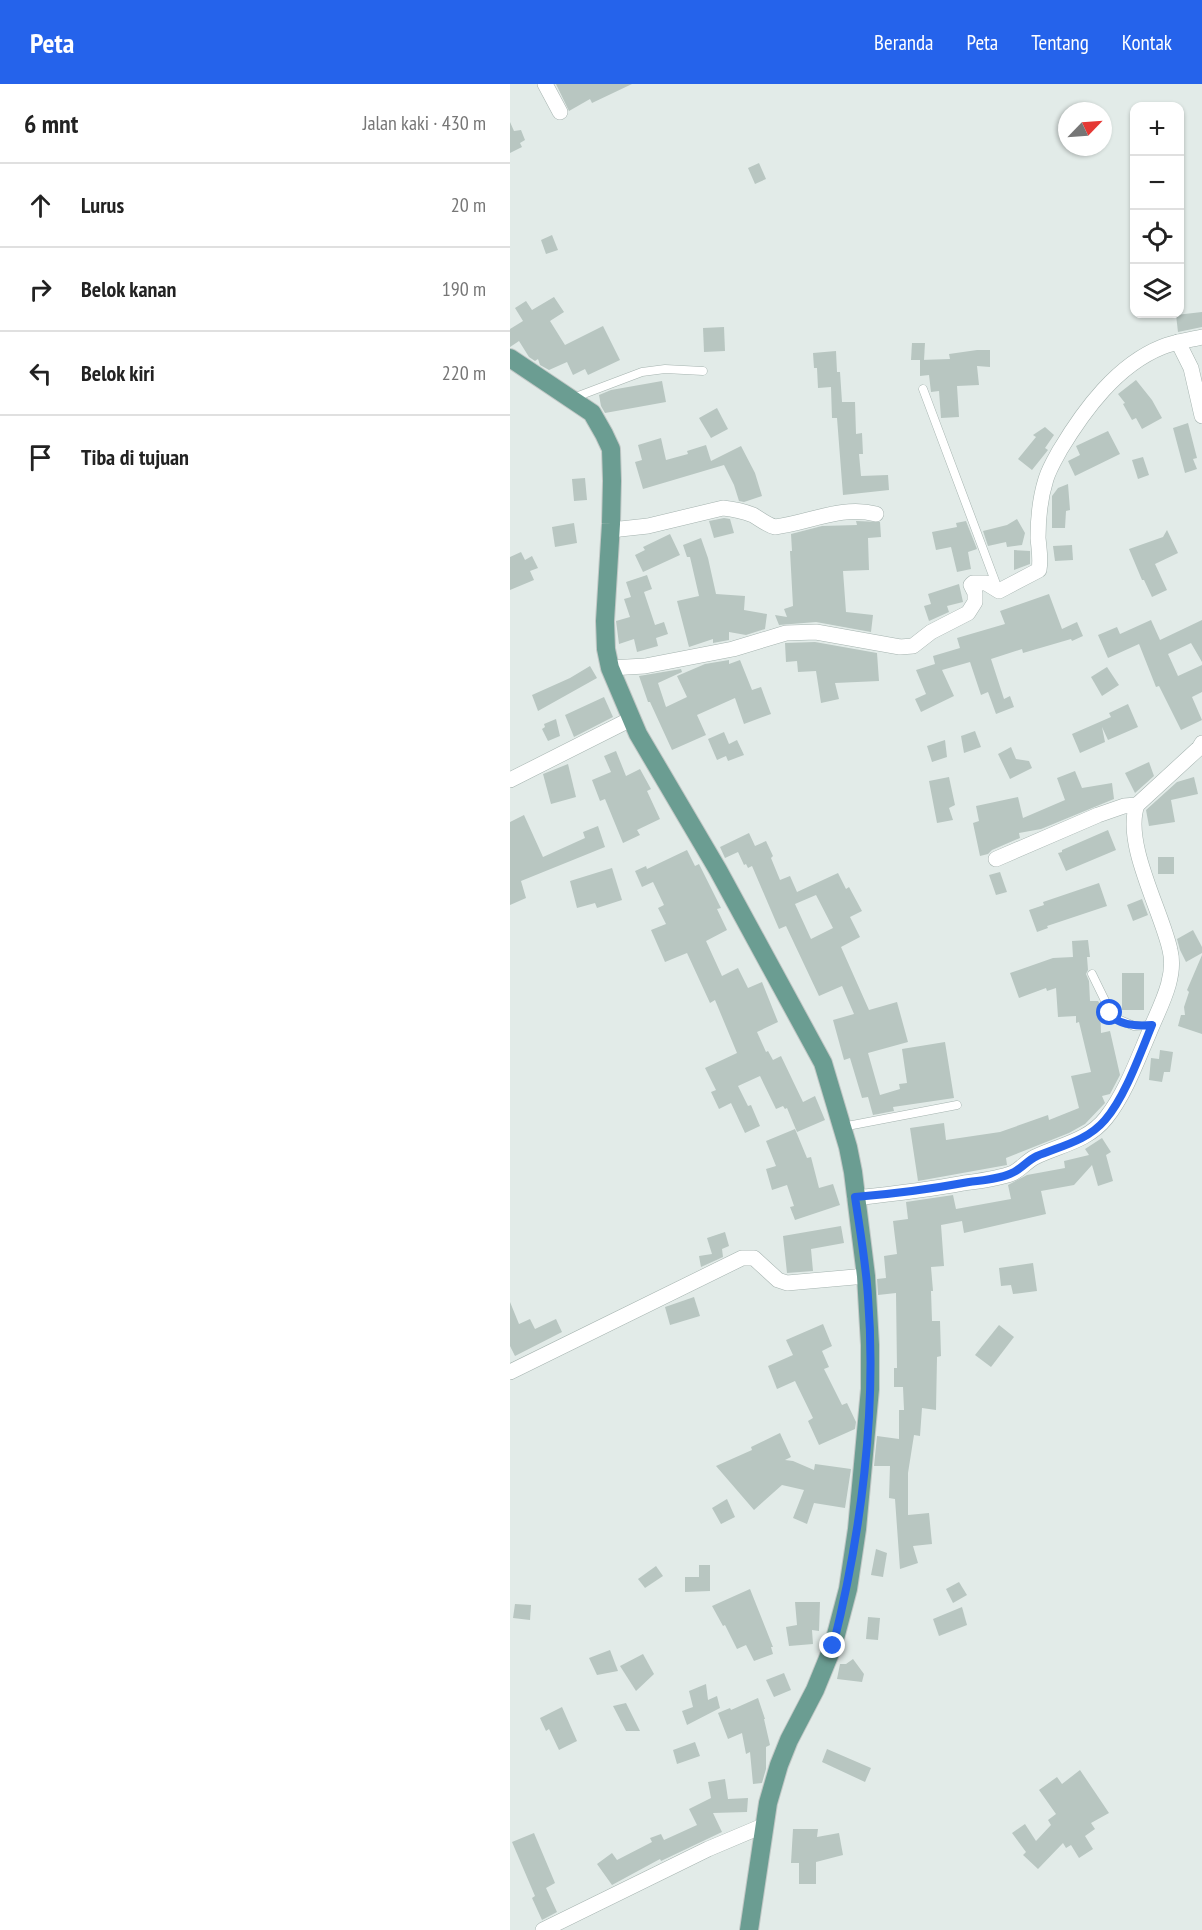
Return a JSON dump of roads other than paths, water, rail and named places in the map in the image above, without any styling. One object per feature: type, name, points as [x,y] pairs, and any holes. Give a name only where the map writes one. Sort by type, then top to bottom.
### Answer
[{"type":"main road","points":[[510,358],[592,413],[611,449],[611,530],[605,621],[606,650],[610,668],[631,718],[811,1038],[823,1063],[853,1172],[866,1276],[870,1345],[870,1389],[857,1529],[848,1588],[833,1646],[779,1765],[768,1803],[749,1930]]},
{"type":"street","points":[[545,84],[560,112]]},
{"type":"street","points":[[610,668],[645,666],[733,650],[786,633],[816,632],[900,647],[913,646],[931,632],[968,613],[975,602],[975,593],[971,585],[973,583],[986,584],[999,591],[1038,570],[1041,560],[1038,514],[1046,478],[1073,428],[1099,394],[1119,375],[1161,347],[1202,337]]},
{"type":"street","points":[[1178,342],[1191,368],[1202,416]]},
{"type":"street","points":[[611,530],[648,526],[723,508],[751,514],[775,527],[824,515],[864,511],[876,514]]},
{"type":"street","points":[[510,780],[631,718]]},
{"type":"street","points":[[855,1197],[907,1193],[986,1180],[1013,1173],[1034,1158],[1092,1133],[1106,1119],[1132,1071],[1171,976],[1170,950],[1140,856],[1134,814],[1137,806],[1202,743]]},
{"type":"street","points":[[996,859],[1098,815],[1124,806],[1137,806]]},
{"type":"street","points":[[510,1372],[742,1258],[754,1258],[775,1278],[787,1282],[866,1276]]},
{"type":"street","points":[[543,1930],[708,1849],[765,1825]]},
{"type":"lane","points":[[571,398],[642,372],[664,369],[703,372]]},
{"type":"lane","points":[[924,389],[999,591]]},
{"type":"lane","points":[[1092,974],[1113,1017],[1134,1026],[1152,1025]]},
{"type":"lane","points":[[842,1127],[957,1105]]}]
